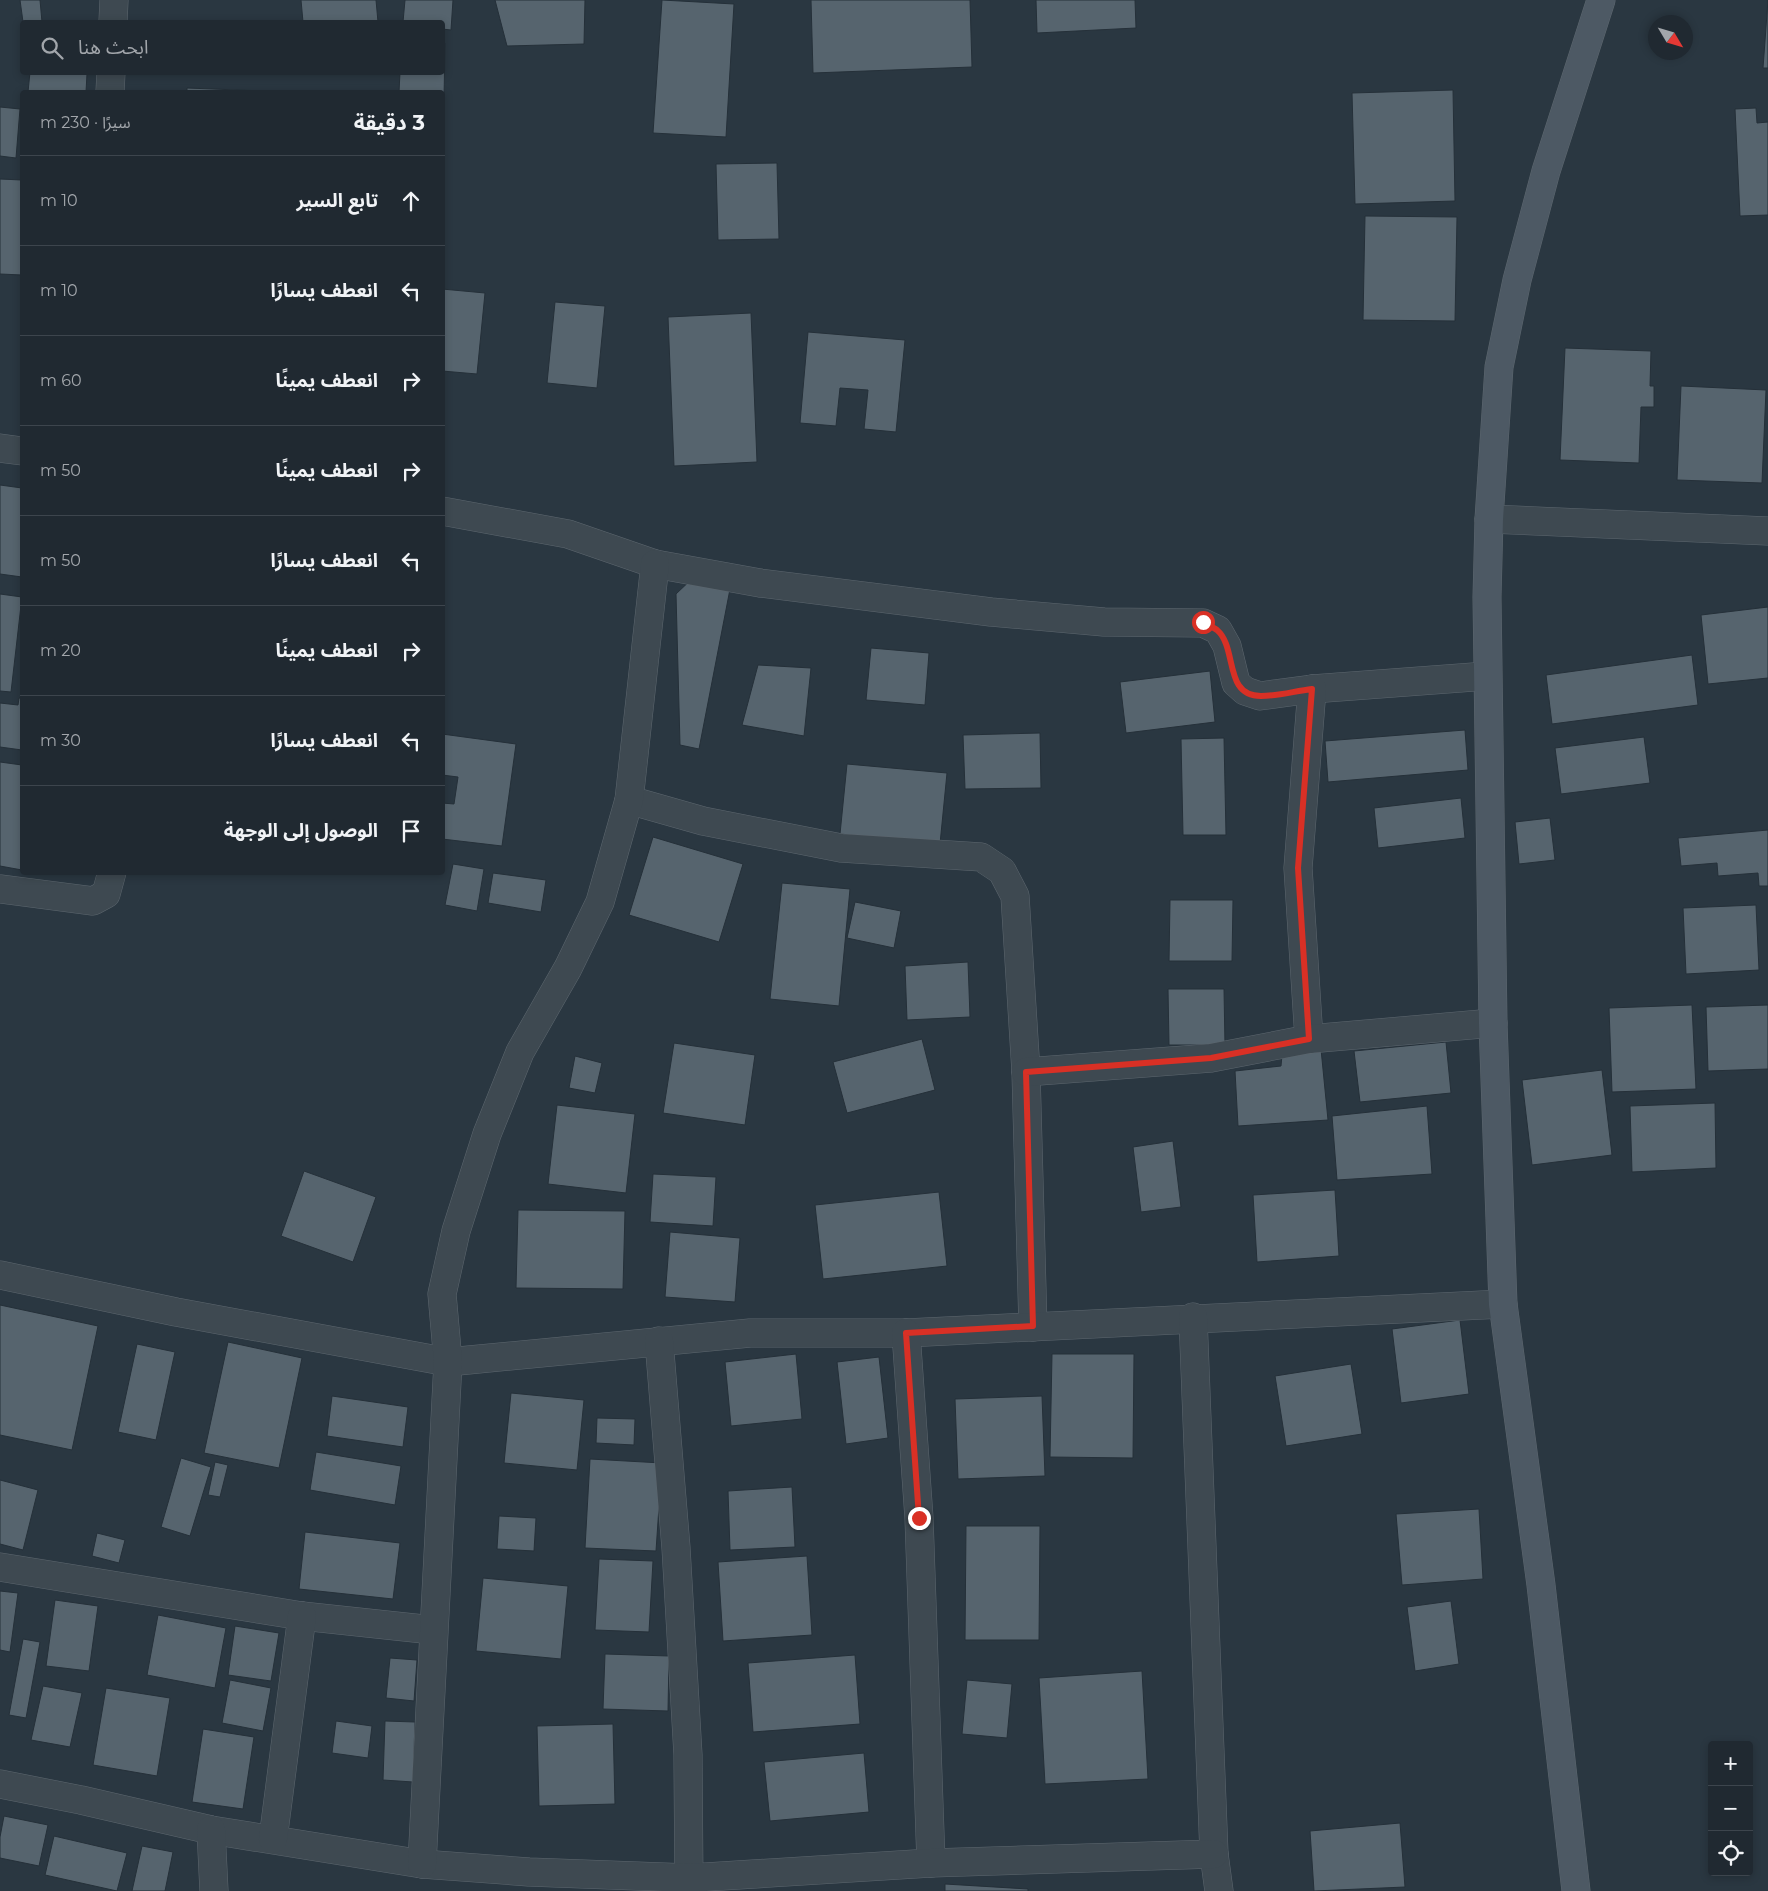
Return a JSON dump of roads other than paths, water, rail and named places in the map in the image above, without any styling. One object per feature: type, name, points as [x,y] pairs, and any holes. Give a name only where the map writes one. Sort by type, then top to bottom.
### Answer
[{"type":"street","points":[[113,20],[114,0]]},
{"type":"street","points":[[1576,1891],[1541,1585],[1503,1304],[1493,1023],[1487,676],[1489,519],[1499,367],[1517,280],[1546,171],[1601,0]]},
{"type":"street","points":[[110,90],[111,75]]},
{"type":"street","points":[[0,448],[20,451]]},
{"type":"street","points":[[445,512],[568,534],[655,564],[760,583],[991,612],[1104,622],[1203,622],[1218,630],[1226,646],[1236,683],[1245,692],[1260,696],[1312,689],[1487,676]]},
{"type":"street","points":[[1489,519],[1768,531]]},
{"type":"street","points":[[422,1864],[448,1362],[442,1294],[456,1231],[487,1134],[520,1052],[568,968],[600,902],[629,800],[655,564]]},
{"type":"street","points":[[1309,1039],[1298,868],[1312,689]]},
{"type":"street","points":[[629,800],[703,820],[841,848],[981,857],[1002,871],[1015,896],[1026,1072],[1033,1326]]},
{"type":"street","points":[[0,888],[93,901],[106,894],[111,875]]},
{"type":"street","points":[[1026,1072],[1211,1058],[1309,1039],[1493,1023]]},
{"type":"street","points":[[0,1275],[176,1312],[448,1362],[750,1332],[906,1333],[1193,1317],[1503,1304]]},
{"type":"street","points":[[1193,1317],[1214,1854],[1219,1891]]},
{"type":"street","points":[[906,1333],[919,1518],[931,1863]]},
{"type":"street","points":[[659,1341],[676,1548],[687,1736],[690,1884]]},
{"type":"street","points":[[0,1567],[302,1616],[433,1630]]},
{"type":"street","points":[[273,1839],[302,1616]]},
{"type":"street","points":[[0,1784],[81,1800],[211,1830],[422,1864],[690,1884],[931,1863],[1214,1854]]},
{"type":"street","points":[[211,1830],[214,1891]]}]
